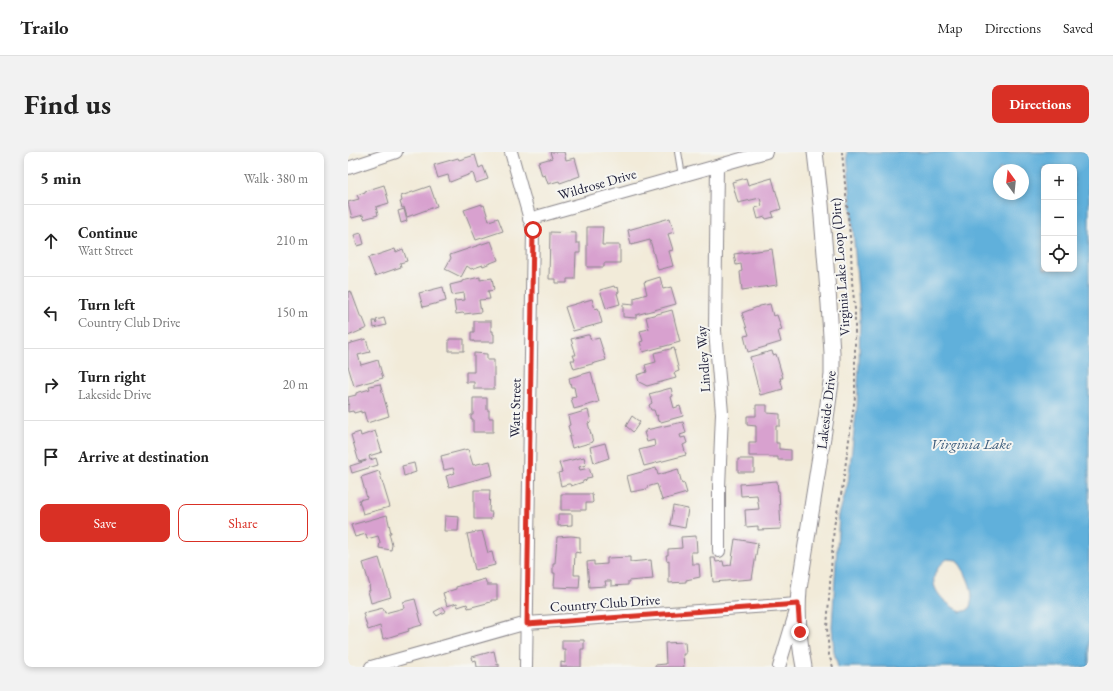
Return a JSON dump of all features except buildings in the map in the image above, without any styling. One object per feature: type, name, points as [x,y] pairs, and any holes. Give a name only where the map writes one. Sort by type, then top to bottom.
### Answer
[{"type":"street","points":[[348,168],[396,152]]},
{"type":"street","name":"Watt Street","points":[[511,152],[533,230],[526,667]]},
{"type":"street","name":"Wildrose Drive","points":[[530,219],[766,152]]},
{"type":"street","name":"Lakeside Drive","points":[[804,667],[798,604],[802,568],[832,375],[829,304],[821,204],[815,152]]},
{"type":"street","name":"Lindley Way","points":[[717,166],[715,331],[722,413],[719,487],[719,551]]},
{"type":"street","points":[[779,667],[798,604]]},
{"type":"street","name":"Country Club Drive","points":[[371,667],[527,624],[798,604]]},
{"type":"lane","points":[[678,152],[682,176]]},
{"type":"path","name":"Virginia Lake Loop (Dirt)","points":[[833,667],[827,628],[834,526],[842,490],[855,397],[855,309],[842,152]]},
{"type":"water","name":"Virginia Lake","points":[[847,152],[1089,152],[1089,667],[838,667],[834,652],[832,626],[839,515],[848,483],[857,406],[860,317]],"holes":[[[947,559],[957,560],[970,584],[972,598],[968,610],[961,612],[953,607],[946,602],[936,589],[934,582],[935,574],[939,567]]]},
{"type":"route","points":[[533,230],[527,624],[798,604],[800,632]]}]
